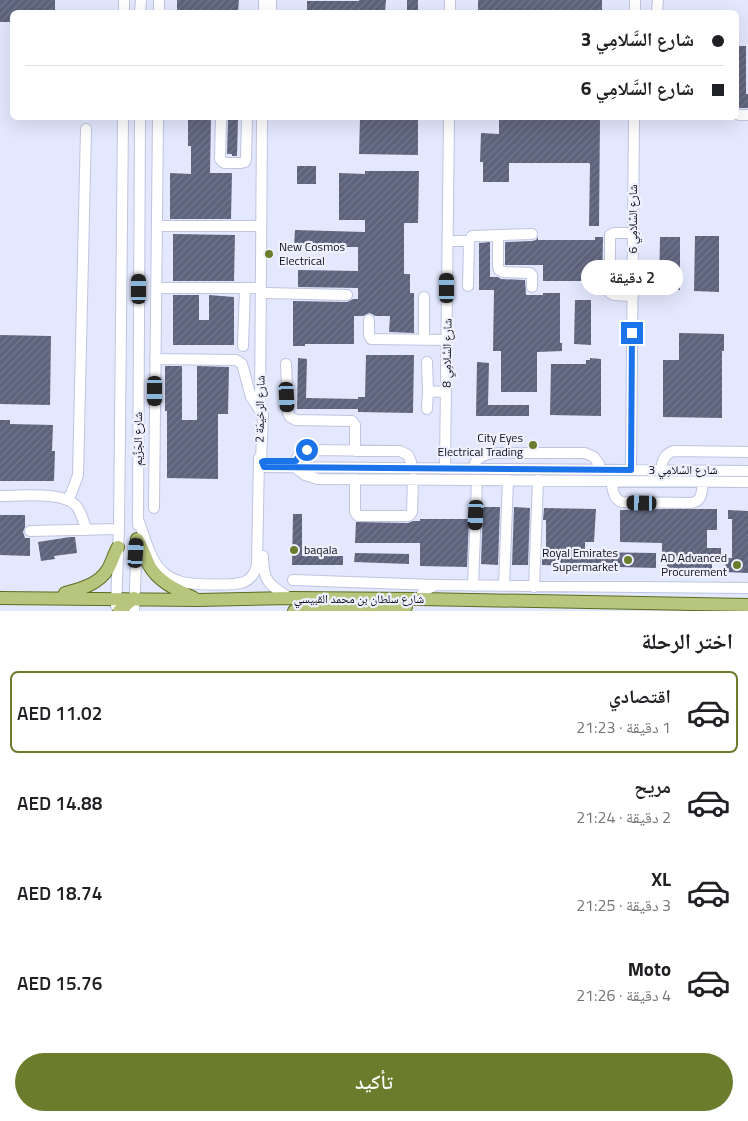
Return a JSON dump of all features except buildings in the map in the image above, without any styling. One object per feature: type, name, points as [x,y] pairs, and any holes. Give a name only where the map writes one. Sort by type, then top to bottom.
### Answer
[{"type":"main road","points":[[138,539],[150,565],[158,576],[175,589],[198,600]]},
{"type":"main road","points":[[50,598],[82,588],[100,579],[109,567],[118,547]]},
{"type":"main road","name":"شارع سلطان بن محمد القبيسي","points":[[0,598],[50,598],[117,607],[198,600],[290,598],[748,605]]},
{"type":"main road","points":[[294,611],[400,608],[412,604],[419,599]]},
{"type":"street","name":"شارع الجَزِّيم","points":[[117,607],[123,120]]},
{"type":"street","name":"شارع الجَزِّيم","points":[[134,605],[138,539],[140,120]]},
{"type":"street","points":[[154,508],[158,120]]},
{"type":"street","points":[[221,120],[220,157],[222,162],[241,163],[245,162],[246,159],[247,120]]},
{"type":"street","name":"شارع الرخيمَة 2","points":[[260,410],[260,327],[264,290],[262,120]]},
{"type":"street","name":"شارع الرخيمَة 2","points":[[138,519],[154,560],[160,569],[179,581],[234,584],[242,582],[253,575],[258,564],[262,464],[264,290],[269,120]]},
{"type":"street","name":"شارع السَّلامِي 8","points":[[445,465],[449,120]]},
{"type":"street","name":"شارع السَّلامِي 6","points":[[631,467],[634,120]]},
{"type":"street","points":[[68,499],[78,475],[86,129]]},
{"type":"street","points":[[247,135],[262,136]]},
{"type":"street","points":[[156,226],[262,226]]},
{"type":"street","points":[[633,233],[614,233],[610,235],[610,293],[633,296]]},
{"type":"street","points":[[498,234],[499,270],[504,272],[530,273],[533,276],[532,287]]},
{"type":"street","points":[[468,286],[470,237],[474,235],[532,234]]},
{"type":"street","points":[[448,241],[469,241]]},
{"type":"street","points":[[156,288],[245,288],[347,294]]},
{"type":"street","points":[[243,346],[245,288]]},
{"type":"street","points":[[424,296],[424,340]]},
{"type":"street","points":[[369,320],[369,337],[371,339],[447,340]]},
{"type":"street","points":[[244,327],[260,327]]},
{"type":"street","points":[[155,359],[238,361],[244,366],[251,397],[263,417],[262,464]]},
{"type":"street","points":[[427,362],[427,409]]},
{"type":"street","points":[[286,364],[288,413],[290,417],[296,420],[352,421],[355,425],[354,451]]},
{"type":"street","points":[[428,391],[446,392]]},
{"type":"street","points":[[138,442],[148,434],[155,424]]},
{"type":"street","points":[[138,442],[155,444]]},
{"type":"street","points":[[411,462],[408,455],[400,451],[304,451],[299,454],[295,464],[305,475],[314,478],[748,482]]},
{"type":"street","points":[[662,464],[666,455],[673,451],[748,452]]},
{"type":"street","name":"شارع السَّلامِي 3","points":[[295,464],[411,462],[445,465],[475,463],[598,464],[631,467],[662,464],[748,465]]},
{"type":"street","name":"شارع الرخيمَة 2","points":[[262,464],[265,577],[271,585],[290,598]]},
{"type":"street","name":"شارع السَّلامِي 3","points":[[262,464],[631,467],[748,471]]},
{"type":"street","points":[[355,479],[355,512],[359,516],[409,516],[412,512],[413,479]]},
{"type":"street","points":[[473,586],[478,480]]},
{"type":"street","points":[[504,586],[508,480]]},
{"type":"street","points":[[534,586],[538,480]]},
{"type":"street","points":[[611,481],[615,497],[622,502],[691,504],[700,499],[703,482]]},
{"type":"street","points":[[0,496],[56,496],[68,499],[77,506],[86,530]]},
{"type":"street","points":[[30,531],[119,529]]},
{"type":"street","points":[[293,580],[473,586],[748,588]]},
{"type":"street","points":[[413,584],[419,599]]},
{"type":"street","points":[[419,599],[424,591],[435,585]]},
{"type":"shaded area","points":[[0,0],[748,0],[748,611],[0,611]]},
{"type":"place","name":"New Cosmos Electrical","points":[[269,254]]},
{"type":"place","name":"City Eyes Electrical Trading","points":[[533,445]]},
{"type":"place","name":"baqala","points":[[294,550]]},
{"type":"place","name":"Royal Emirates Supermarket","points":[[628,560]]},
{"type":"place","name":"AD Advanced Procurement","points":[[737,565]]},
{"type":"route","points":[[307,450],[299,454],[296,461],[264,461],[262,462],[263,466],[631,470],[632,333]]}]
